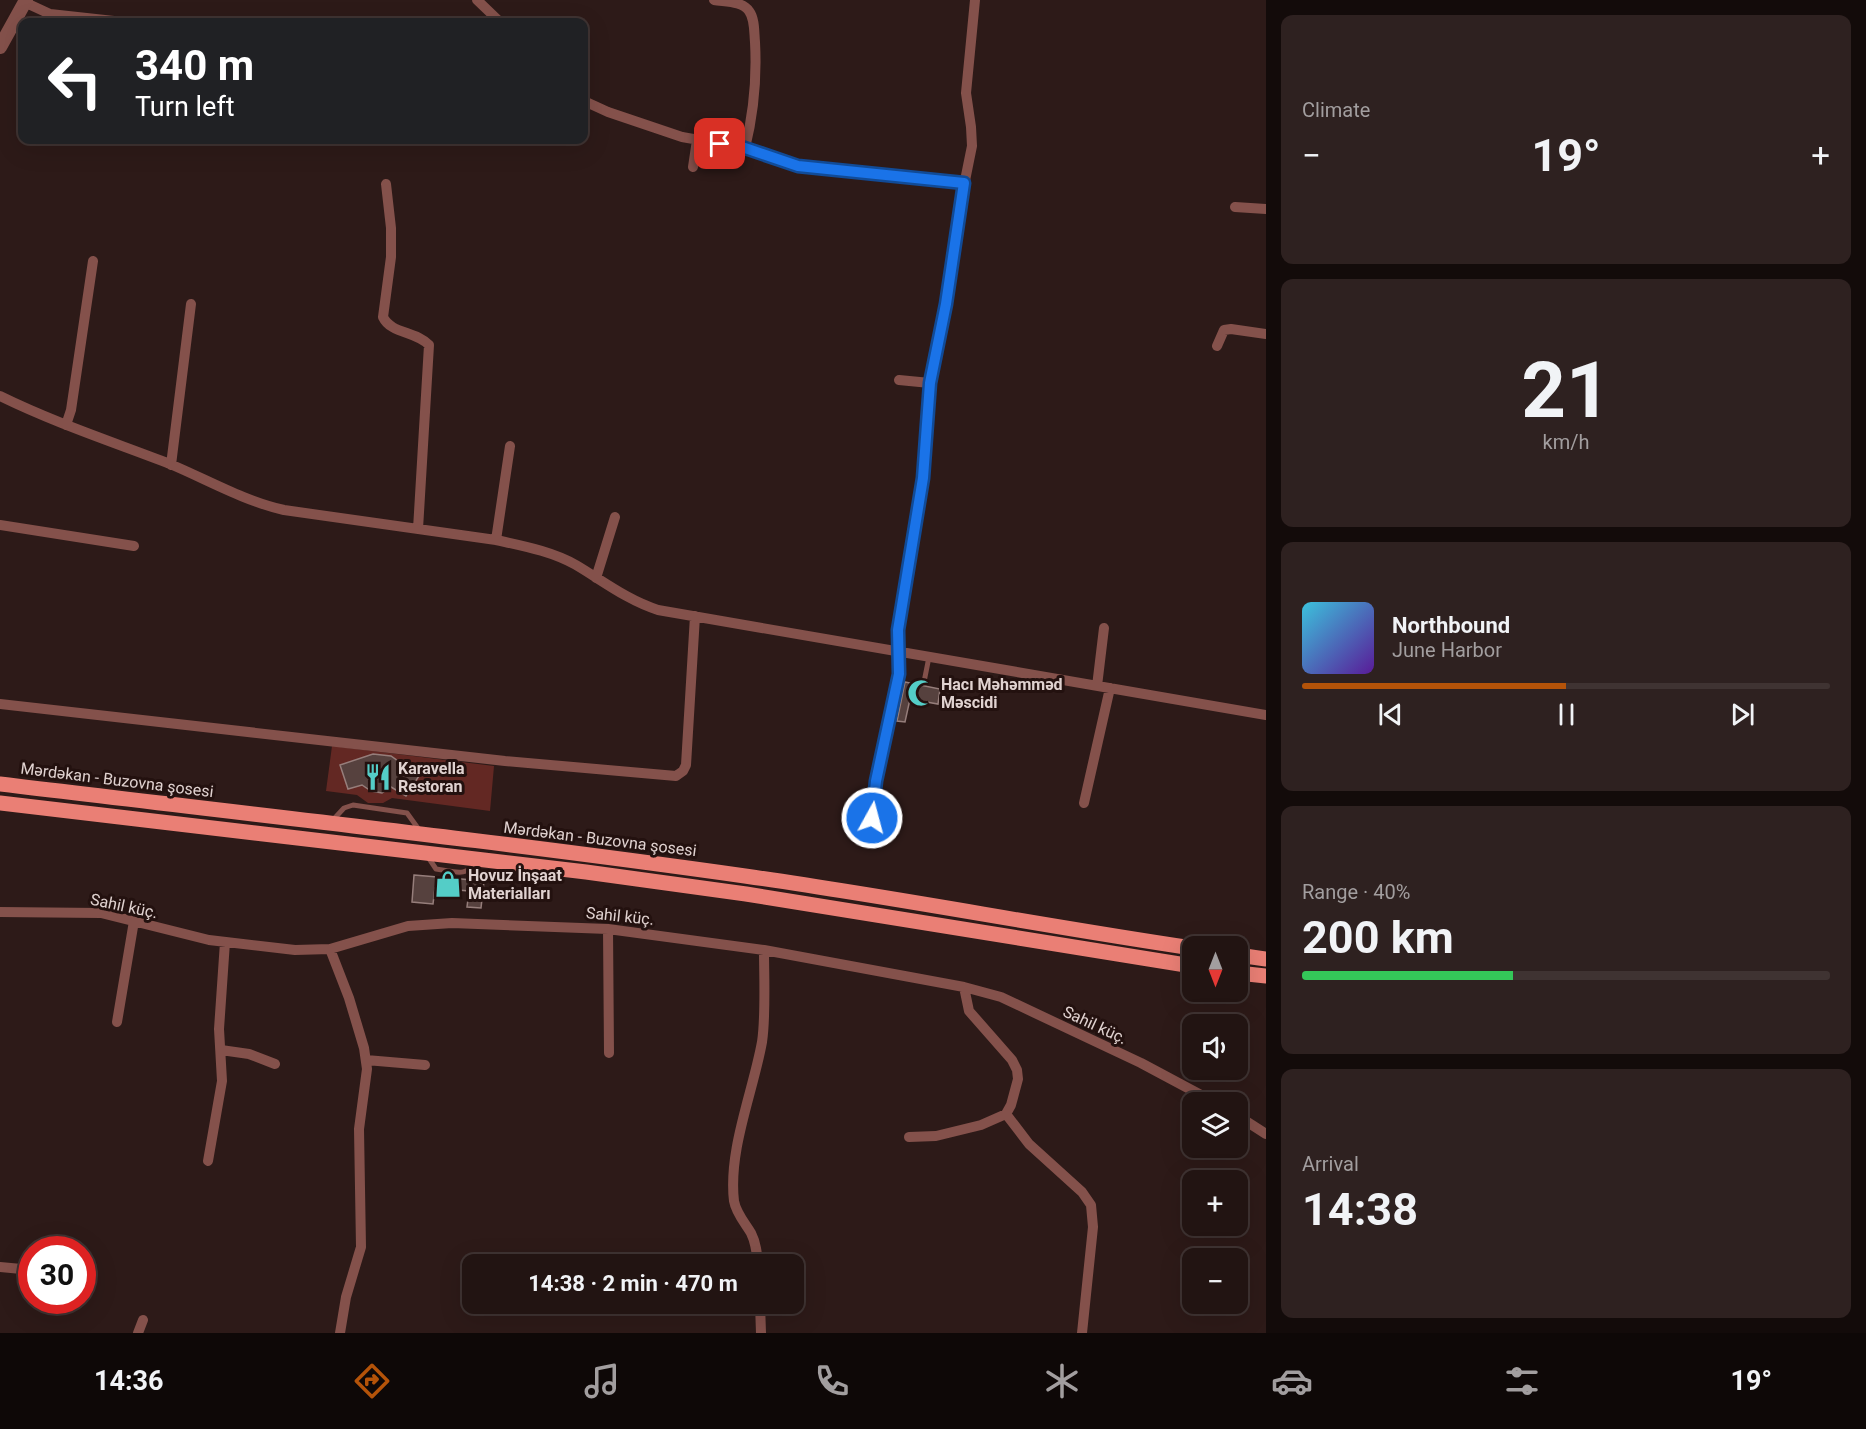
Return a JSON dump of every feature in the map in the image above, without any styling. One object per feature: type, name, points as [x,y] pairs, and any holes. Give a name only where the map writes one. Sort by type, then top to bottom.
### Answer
[{"type":"main road","name":"Mərdəkan - Buzovna şosesi","points":[[0,784],[747,877],[886,897],[1182,946]]},
{"type":"main road","points":[[0,803],[484,860],[746,894],[1182,964]]},
{"type":"main road","points":[[1248,956],[1266,959]]},
{"type":"main road","points":[[1248,974],[1266,976]]},
{"type":"street","points":[[714,0],[742,5],[750,12],[754,22],[757,77],[753,118],[745,148]]},
{"type":"street","points":[[872,818],[876,781],[899,674],[900,621],[923,478],[930,383],[946,304],[972,138],[966,93],[975,0]]},
{"type":"street","points":[[0,47],[25,1],[50,14],[86,18]]},
{"type":"street","points":[[483,2],[497,18]]},
{"type":"street","points":[[588,103],[637,123],[697,140],[745,148],[798,166],[964,183]]},
{"type":"street","points":[[693,167],[697,140]]},
{"type":"street","points":[[386,184],[391,228],[391,257],[383,317],[386,324],[424,339],[429,345],[430,354],[418,529]]},
{"type":"street","points":[[1235,207],[1266,209]]},
{"type":"street","points":[[66,425],[71,410],[93,261]]},
{"type":"street","points":[[171,465],[191,304]]},
{"type":"street","points":[[1217,346],[1224,330],[1266,334]]},
{"type":"street","points":[[899,380],[930,383]]},
{"type":"street","points":[[0,396],[268,506],[531,547],[559,556],[615,591],[644,606],[658,610],[1266,716]]},
{"type":"street","points":[[496,540],[510,447]]},
{"type":"street","points":[[596,578],[615,517]]},
{"type":"street","points":[[0,525],[134,546]]},
{"type":"street","points":[[0,704],[494,760],[676,776],[683,771],[686,765],[695,616]]},
{"type":"street","points":[[1097,686],[1104,628]]},
{"type":"street","points":[[1084,803],[1110,688]]},
{"type":"street","name":"Sahil küç.","points":[[0,912],[101,913],[190,936],[296,950],[330,949],[408,926],[463,923],[608,929],[765,950],[964,987],[1001,997],[1141,1063],[1195,1092]]},
{"type":"street","points":[[117,1022],[134,921]]},
{"type":"street","points":[[608,929],[609,1053]]},
{"type":"street","points":[[208,1161],[222,1081],[219,1029],[225,942]]},
{"type":"street","points":[[330,949],[349,998],[366,1060],[366,1080],[359,1129],[361,1247],[348,1289],[340,1333]]},
{"type":"street","points":[[757,1254],[752,1235],[734,1202],[734,1182],[743,1117],[762,1039],[765,950]]},
{"type":"street","points":[[909,1137],[936,1136],[981,1125],[1006,1113],[1011,1105],[1018,1079],[1017,1070],[1012,1059],[969,1011],[964,987]]},
{"type":"street","points":[[221,1050],[249,1054],[276,1064]]},
{"type":"street","points":[[366,1060],[425,1065]]},
{"type":"street","points":[[1006,1113],[1029,1144],[1082,1192],[1092,1205],[1093,1227],[1082,1333]]},
{"type":"street","points":[[1248,1122],[1266,1134]]},
{"type":"street","points":[[0,1267],[18,1269]]},
{"type":"street","points":[[760,1314],[761,1333]]},
{"type":"street","points":[[138,1333],[143,1320]]},
{"type":"lane","points":[[924,682],[929,657]]},
{"type":"lane","points":[[329,824],[344,808],[353,805],[407,813],[423,835]]},
{"type":"shaded area","points":[[332,746],[494,766],[490,811],[392,798],[383,803],[368,803],[357,795],[326,791]]},
{"type":"building","points":[[905,682],[940,689],[938,704],[910,699],[905,722],[897,721]]},
{"type":"building","points":[[373,754],[391,756],[419,776],[406,796],[391,787],[382,793],[371,791],[362,785],[348,789],[340,765]]},
{"type":"building","points":[[414,875],[484,881],[481,908],[467,907],[469,891],[435,888],[433,904],[412,902]]},
{"type":"place","name":"Hacı Məhəmməd Məscidi","points":[[921,693]]},
{"type":"place","name":"Karavella Restoran","points":[[378,777]]},
{"type":"place","name":"Hovuz İnşaat Materialları","points":[[448,884]]},
{"type":"route","points":[[720,144],[745,148],[798,166],[964,183],[946,304],[930,383],[923,478],[898,630],[899,674],[876,781],[872,818]]}]
